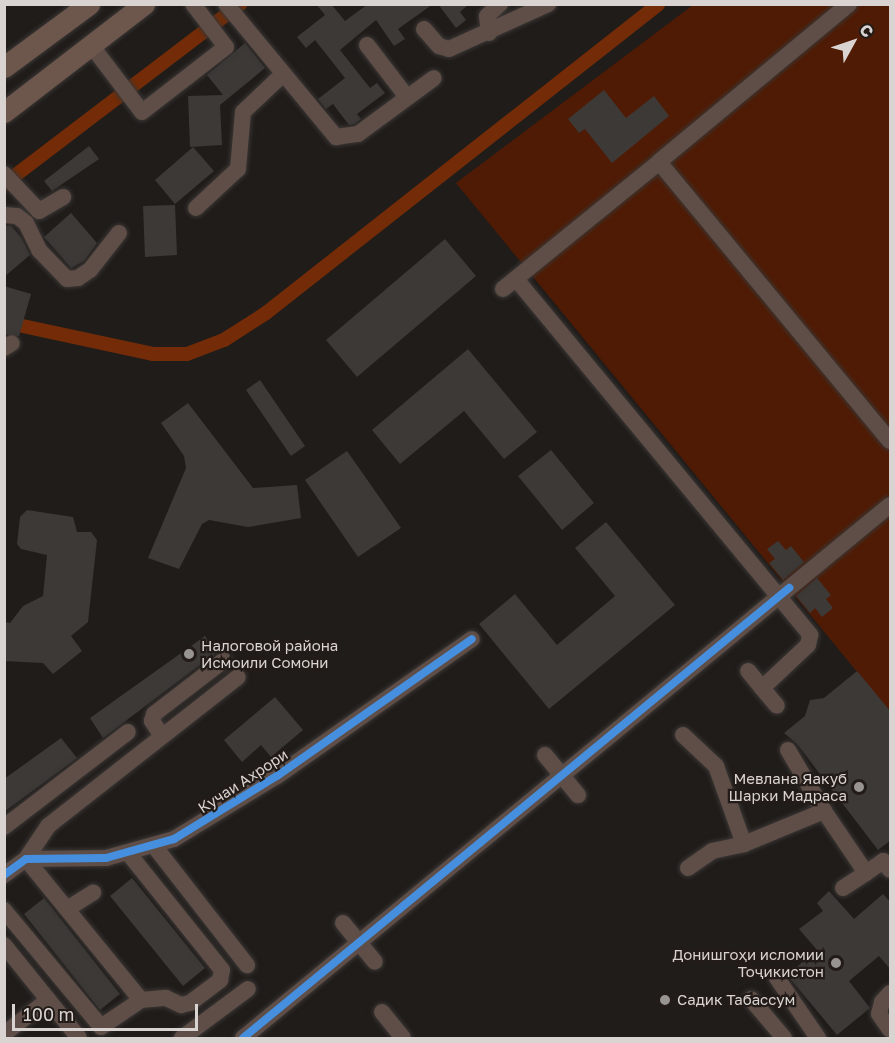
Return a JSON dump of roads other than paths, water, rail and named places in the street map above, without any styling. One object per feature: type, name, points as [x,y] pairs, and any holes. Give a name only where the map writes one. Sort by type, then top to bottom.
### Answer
[{"type":"main road","points":[[4,67],[89,4]]},
{"type":"main road","points":[[4,112],[144,4]]},
{"type":"street","points":[[91,45],[142,112],[226,47],[193,4]]},
{"type":"street","points":[[489,33],[487,16],[502,4],[519,21]]},
{"type":"street","points":[[424,29],[446,50],[519,21],[548,4]]},
{"type":"street","points":[[762,688],[808,645],[811,638],[784,592],[509,284],[849,4]]},
{"type":"street","points":[[230,10],[328,131],[342,139],[358,134],[434,78]]},
{"type":"street","points":[[367,45],[407,97]]},
{"type":"street","points":[[196,208],[238,169],[243,112],[282,75]]},
{"type":"street","points":[[659,162],[891,441]]},
{"type":"street","points":[[9,179],[39,211],[63,197]]},
{"type":"street","points":[[4,215],[17,216],[26,223],[39,250],[67,279],[78,278],[90,270],[119,233]]},
{"type":"street","points":[[243,1038],[891,505]]},
{"type":"street","name":"Кучаи Ахрори","points":[[26,858],[65,860],[129,854],[155,847],[234,805],[471,639]]},
{"type":"street","points":[[162,736],[152,721],[154,714],[224,660]]},
{"type":"street","points":[[748,671],[777,706]]},
{"type":"street","points":[[4,875],[26,858],[48,826],[238,677]]},
{"type":"street","points":[[4,827],[94,749],[128,732]]},
{"type":"street","points":[[683,735],[716,766],[744,844]]},
{"type":"street","points":[[94,749],[113,775]]},
{"type":"street","points":[[788,750],[824,811],[866,873]]},
{"type":"street","points":[[545,755],[578,795]]},
{"type":"street","points":[[688,868],[712,851],[744,844],[824,811]]},
{"type":"street","points":[[155,847],[247,965]]},
{"type":"street","points":[[4,910],[97,1025],[105,1027],[141,1000],[166,998],[180,1005],[190,1003],[220,980],[223,974],[129,854]]},
{"type":"street","points":[[26,858],[141,1000]]},
{"type":"street","points":[[843,888],[888,862]]},
{"type":"street","points":[[67,909],[93,893]]},
{"type":"street","points":[[343,922],[375,962]]},
{"type":"street","points":[[4,945],[79,1038]]},
{"type":"street","points":[[777,978],[818,1038]]},
{"type":"street","points":[[182,1038],[249,989]]},
{"type":"street","points":[[891,993],[882,1002],[879,1014],[891,1030]]},
{"type":"street","points":[[751,999],[784,1038]]},
{"type":"street","points":[[4,1034],[48,1000]]},
{"type":"street","points":[[382,1012],[403,1038]]},
{"type":"waterway","points":[[4,184],[240,4]]},
{"type":"waterway","points":[[4,322],[153,354],[187,354],[224,340],[266,313],[658,4]]},
{"type":"place","name":"Налоговой района Исмоили Сомони","points":[[189,654]]},
{"type":"place","name":"Мевлана Яакуб Шарки Мадраса","points":[[859,787]]},
{"type":"place","name":"Донишгоҳи исломии Тоҷикистон","points":[[836,963]]},
{"type":"place","name":"Садик Табассум","points":[[665,1000]]}]
